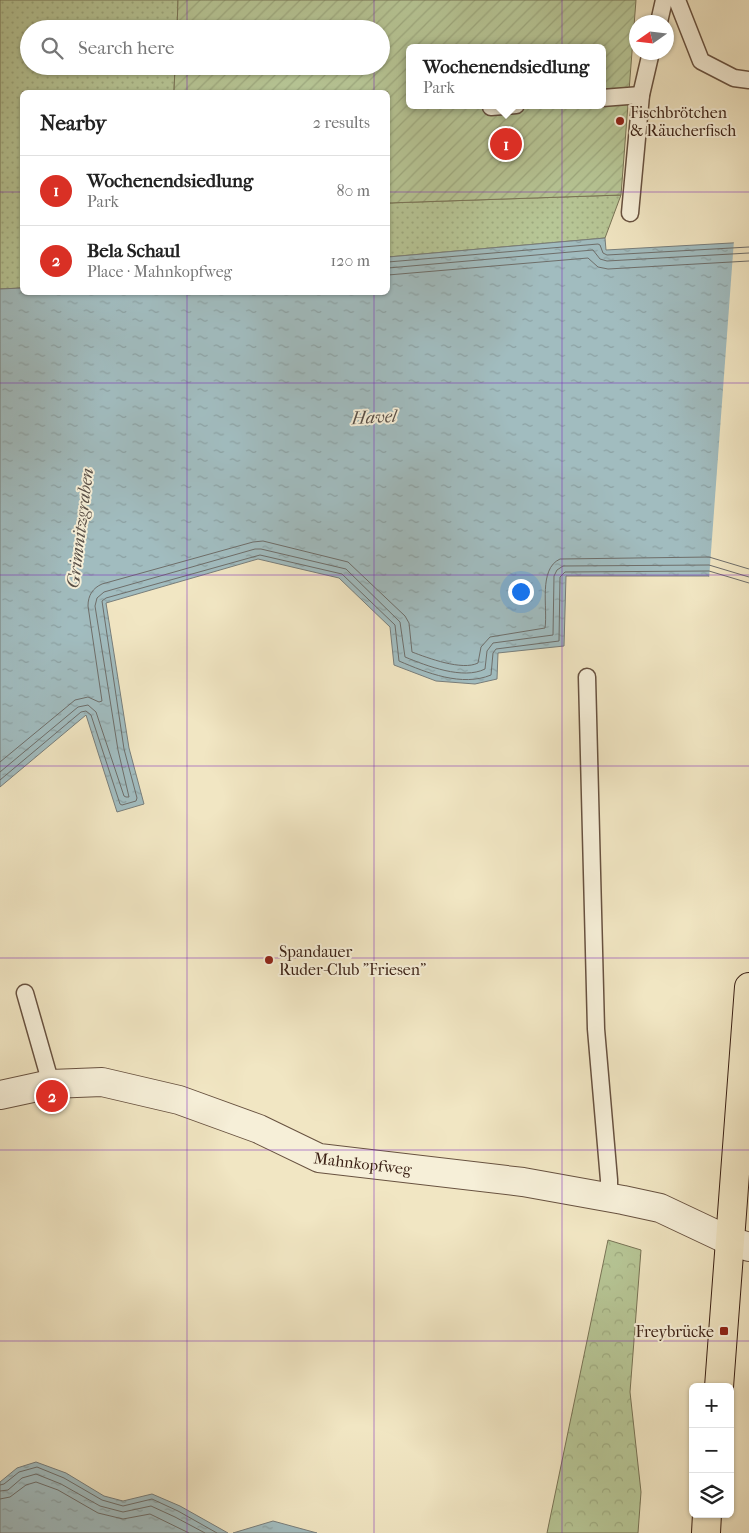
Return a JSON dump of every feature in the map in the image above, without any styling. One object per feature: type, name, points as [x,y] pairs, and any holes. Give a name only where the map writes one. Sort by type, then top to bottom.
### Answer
[{"type":"main road","points":[[720,1383],[740,1244],[749,987]]},
{"type":"main road","points":[[706,1533],[707,1518]]},
{"type":"street","name":"Mahnkopfweg","points":[[0,1095],[51,1084],[102,1082],[179,1100],[259,1129],[319,1158],[523,1182],[608,1197],[660,1208],[740,1244]]},
{"type":"lane","points":[[660,15],[664,0]]},
{"type":"lane","points":[[677,0],[701,61],[734,78],[749,80]]},
{"type":"lane","points":[[630,213],[641,94],[649,60]]},
{"type":"lane","points":[[606,98],[641,94]]},
{"type":"lane","points":[[588,677],[596,1028],[609,1180],[608,1197]]},
{"type":"lane","points":[[25,993],[51,1084]]},
{"type":"green space","points":[[0,0],[178,0],[177,20],[20,20],[20,75],[175,75],[174,90],[20,90],[20,288],[0,289]]},
{"type":"green space","points":[[178,0],[636,0],[635,15],[629,15],[629,60],[631,60],[621,195],[390,203],[390,90],[174,90],[175,75],[390,75],[390,20],[177,20]]},
{"type":"green space","points":[[621,195],[605,238],[390,257],[390,203]]},
{"type":"green space","points":[[608,1240],[641,1250],[630,1392],[641,1492],[638,1533],[547,1533]]},
{"type":"water","points":[[605,238],[606,250],[749,242],[749,588],[708,576],[566,576],[564,646],[498,653],[497,679],[475,684],[436,681],[394,665],[390,627],[339,578],[258,559],[106,603],[129,748],[144,804],[117,812],[86,715],[0,787],[0,289],[20,288],[20,295],[390,295],[390,257]]},
{"type":"water","points":[[36,1462],[66,1473],[104,1496],[123,1501],[152,1494],[180,1506],[228,1533],[0,1533],[0,1482],[17,1468]]},
{"type":"water","points":[[273,1521],[317,1533],[233,1533]]},
{"type":"pier","points":[[749,239],[749,591],[709,579],[734,240]]},
{"type":"place","name":"Fischbrötchen & Räucherfisch","points":[[620,121]]},
{"type":"place","name":"Wochenendsiedlung","points":[[506,144]]},
{"type":"place","name":"Spandauer Ruder-Club \"Friesen\"","points":[[269,960]]},
{"type":"place","name":"Bela Schaul","points":[[52,1096]]},
{"type":"place","name":"Freybrücke","points":[[724,1331]]},
{"type":"water label","name":"Havel","points":[[374,417]]},
{"type":"water label","name":"Grimnitzgraben","points":[[80,528]]}]
